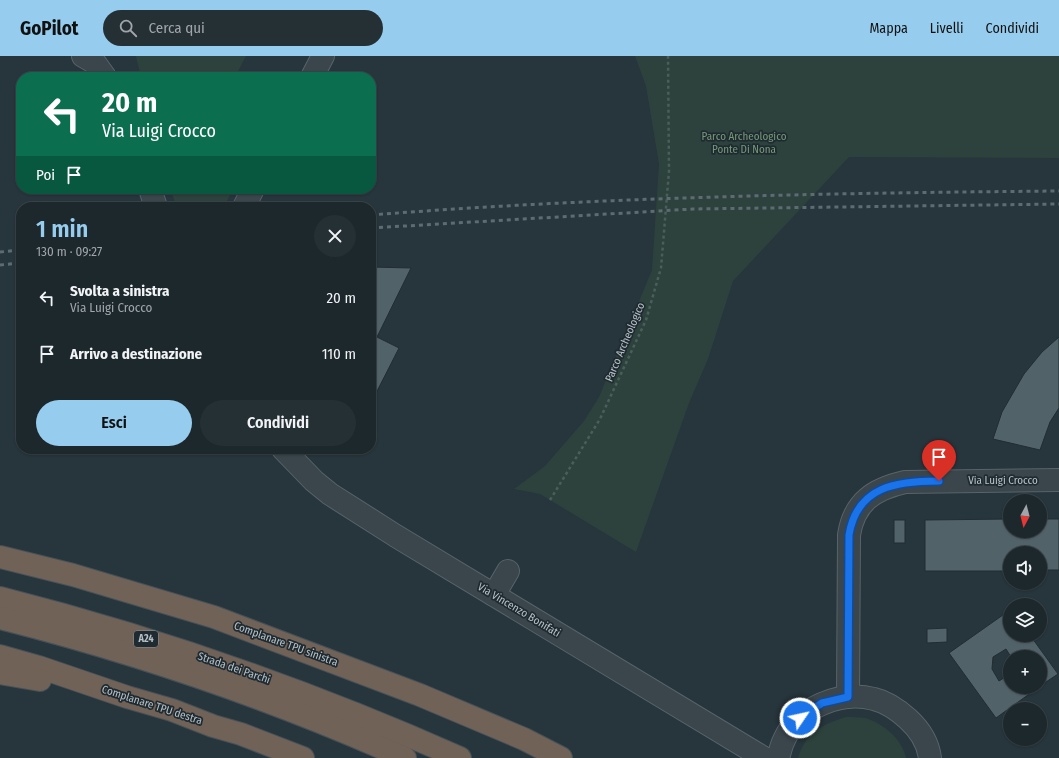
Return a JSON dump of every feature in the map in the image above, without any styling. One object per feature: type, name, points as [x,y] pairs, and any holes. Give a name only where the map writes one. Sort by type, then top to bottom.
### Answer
[{"type":"highway","points":[[0,546],[13,549],[73,576]]},
{"type":"highway","name":"Complanare TPU sinistra","points":[[0,558],[73,576],[214,617],[420,695],[524,739],[562,758]]},
{"type":"highway","name":"Strada dei Parchi","points":[[0,598],[134,635],[289,687],[460,758]]},
{"type":"highway","name":"Strada dei Parchi","points":[[0,618],[148,661],[286,710],[405,758]]},
{"type":"highway","name":"Complanare TPU destra","points":[[0,656],[39,666],[101,688],[172,710],[303,758]]},
{"type":"highway","points":[[0,673],[101,688]]},
{"type":"street","points":[[83,56],[95,63],[101,72]]},
{"type":"street","points":[[315,72],[323,56]]},
{"type":"street","name":"Via Vincenzo Bonifati","points":[[288,454],[314,481],[330,494],[764,758]]},
{"type":"street","name":"Via Luigi Crocco","points":[[848,697],[849,535],[853,518],[867,498],[883,488],[905,482],[1059,480]]},
{"type":"street","points":[[494,595],[508,571]]},
{"type":"street","points":[[778,758],[784,740],[800,718],[822,703],[848,697],[874,699],[898,710],[917,728],[929,751],[930,758]]},
{"type":"path","name":"Parco Archeologico","points":[[550,500],[600,418],[646,320],[661,268],[669,171],[668,56]]},
{"type":"green space","points":[[136,56],[246,56],[238,72],[140,72]]},
{"type":"green space","name":"Parco Archeologico Ponte Di Nona","points":[[635,56],[1059,56],[1059,158],[849,157],[733,281],[708,359],[689,403],[636,552],[540,494],[514,489],[545,466],[584,421],[599,397],[652,270],[659,164],[646,86]]},
{"type":"green space","points":[[172,194],[230,194],[226,202],[175,202]]},
{"type":"green space","points":[[846,717],[865,718],[872,720],[885,728],[896,738],[904,751],[906,758],[798,758],[801,749],[810,736],[823,726]]},
{"type":"building","points":[[376,267],[411,268],[377,337]]},
{"type":"building","points":[[376,336],[399,348],[376,393]]},
{"type":"building","points":[[1059,337],[1059,408],[1050,422],[1040,450],[993,439],[1002,412],[1024,374],[1042,352]]},
{"type":"building","points":[[1003,519],[1003,538],[1047,538],[1047,519],[1059,519],[1059,570],[1047,570],[1047,546],[1003,546],[1003,571],[925,571],[925,520]]},
{"type":"building","points":[[894,520],[905,520],[905,543],[894,543]]},
{"type":"building","points":[[1003,615],[1003,642],[1035,642],[1041,650],[1006,649],[993,657],[992,669],[999,681],[1003,678],[1003,694],[1029,694],[1018,702],[1003,702],[1003,713],[996,718],[949,653]]},
{"type":"building","points":[[947,628],[947,642],[927,643],[927,629]]},
{"type":"building","points":[[1047,659],[1058,674],[1047,681]]},
{"type":"railway","points":[[376,215],[543,204],[715,197],[1059,191]]},
{"type":"railway","points":[[376,228],[693,209],[1059,204]]},
{"type":"railway","points":[[0,252],[16,250]]},
{"type":"railway","points":[[0,265],[16,263]]},
{"type":"route","points":[[800,718],[822,703],[848,697],[849,535],[850,527],[857,511],[867,498],[874,492],[883,488],[905,482],[939,481]]}]
